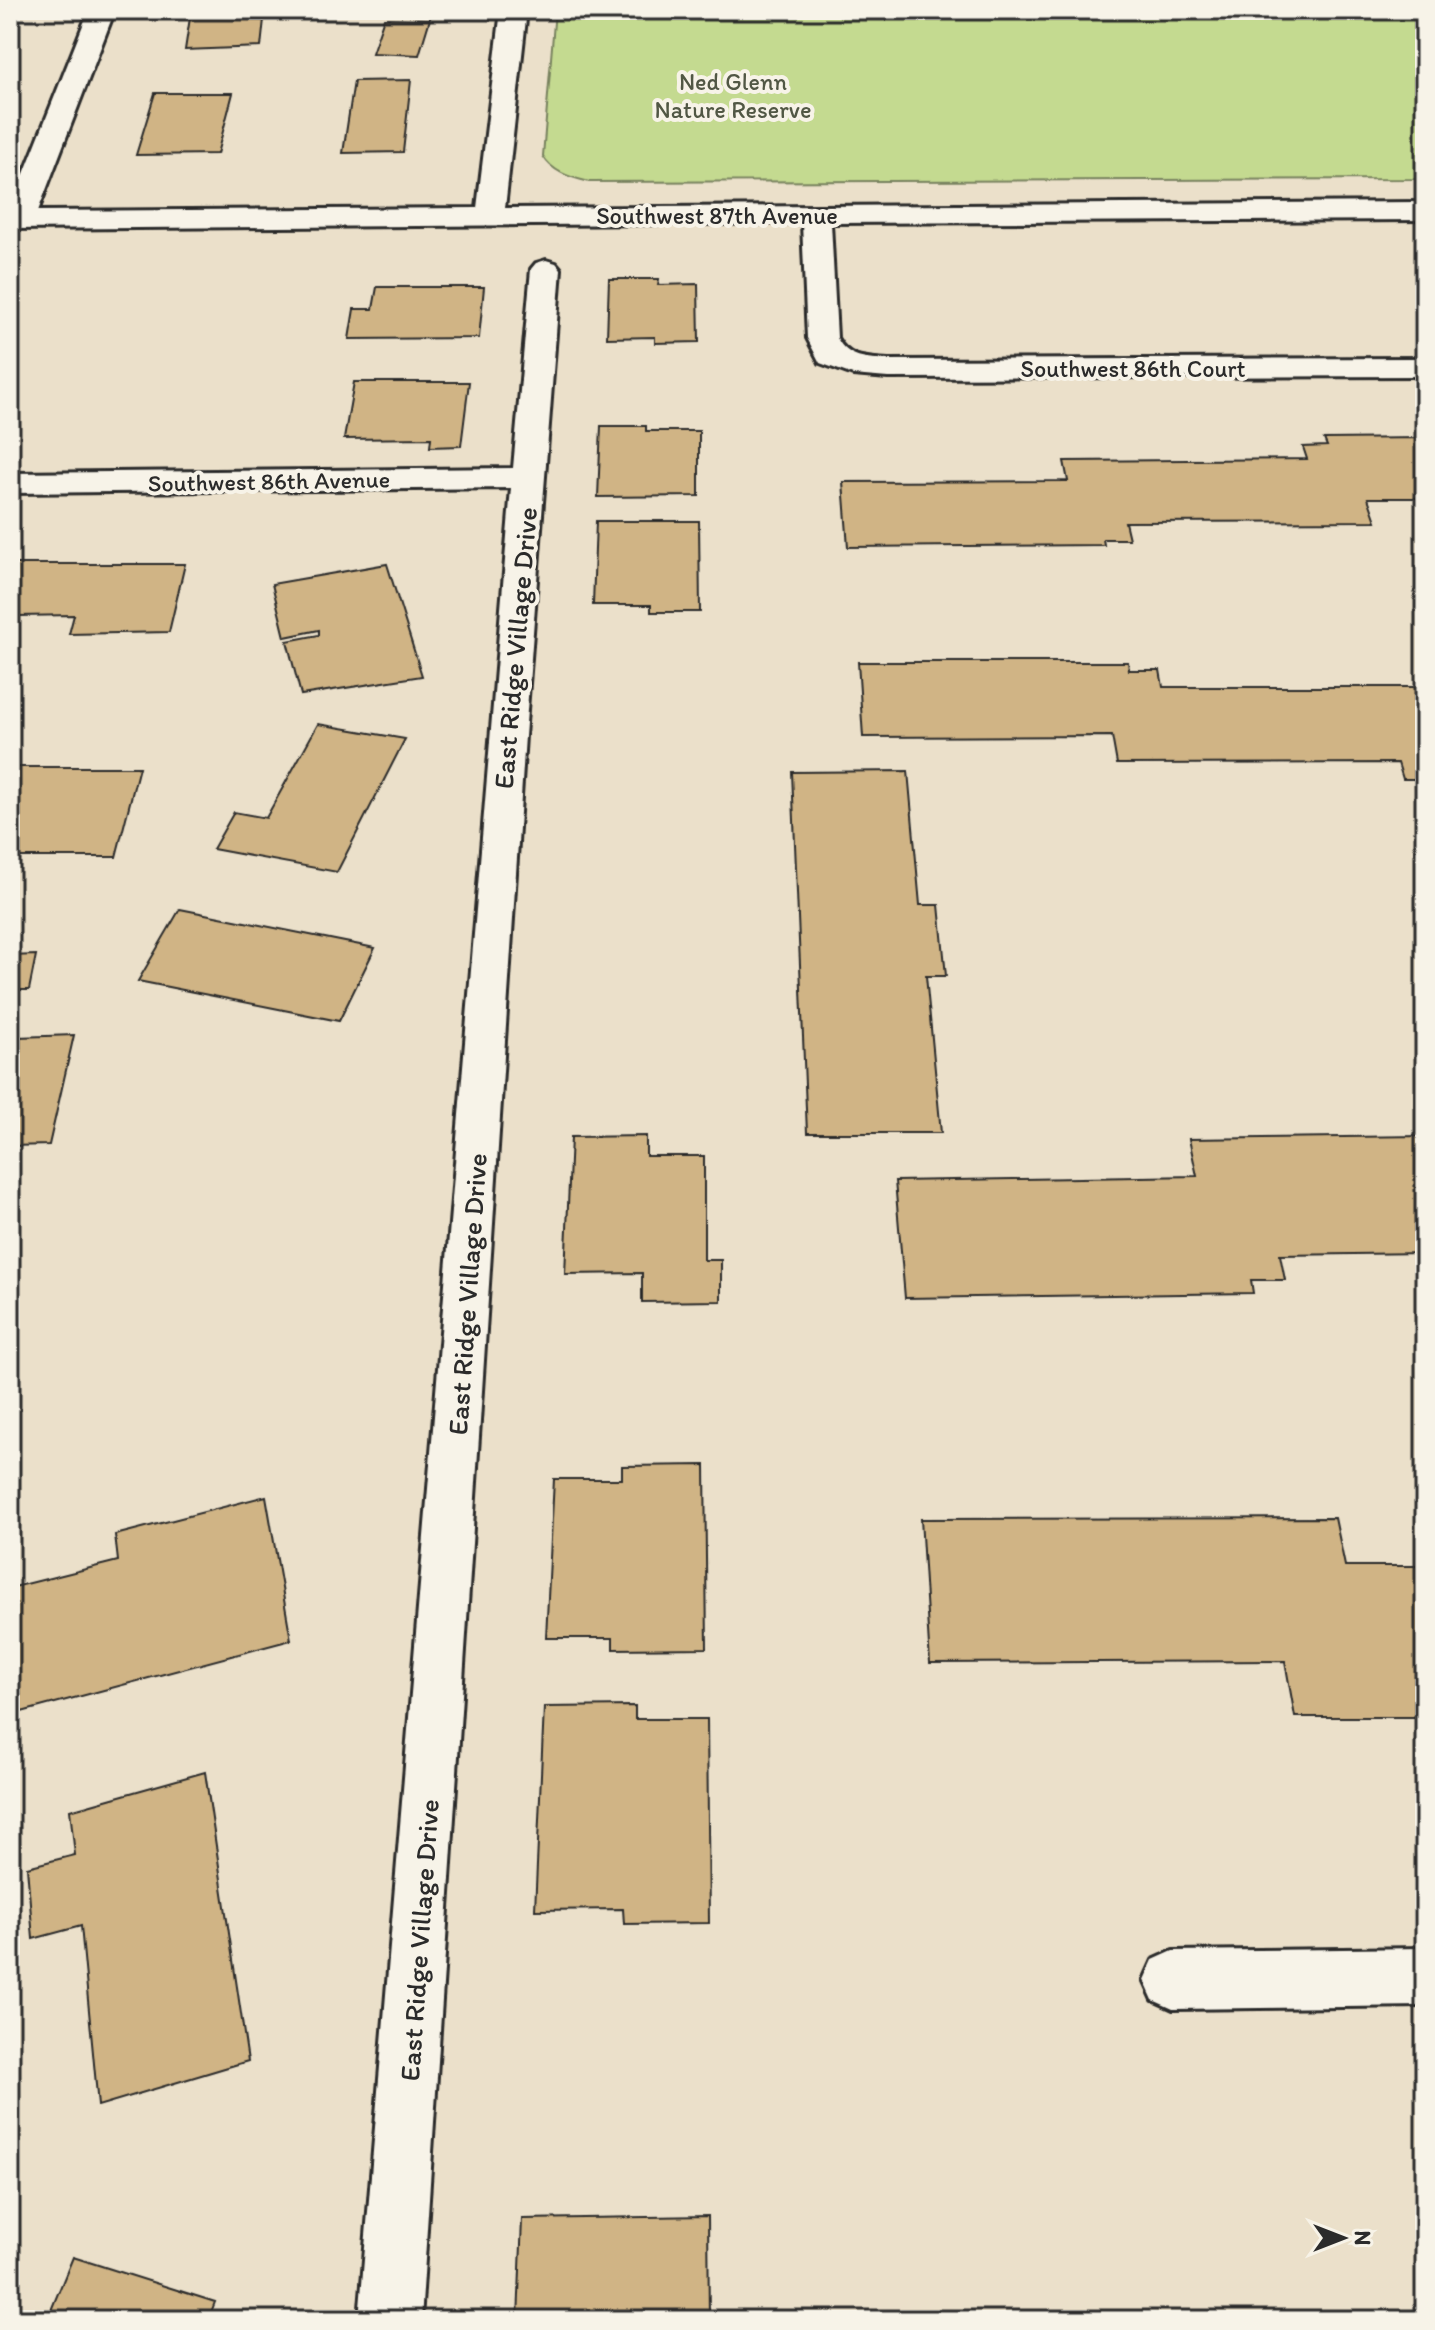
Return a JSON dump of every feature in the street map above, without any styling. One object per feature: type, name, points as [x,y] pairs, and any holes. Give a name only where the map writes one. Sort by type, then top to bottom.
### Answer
[{"type":"street","points":[[15,220],[102,10]]},
{"type":"street","points":[[490,216],[514,10]]},
{"type":"street","name":"Southwest 87th Avenue","points":[[15,220],[1425,211]]},
{"type":"street","name":"Southwest 86th Court","points":[[816,214],[822,338],[831,356],[841,362],[888,369],[1425,367]]},
{"type":"street","name":"East Ridge Village Drive","points":[[390,2320],[546,269]]},
{"type":"street","name":"Southwest 86th Avenue","points":[[10,483],[528,478]]},
{"type":"street","points":[[1173,1980],[1425,1977]]},
{"type":"green space","name":"Ned Glenn Nature Reserve","points":[[555,10],[1425,10],[1425,179],[589,182],[557,170],[543,156]]},
{"type":"building","points":[[265,10],[261,47],[185,50],[191,11]]},
{"type":"building","points":[[384,18],[430,19],[419,55],[372,53]]},
{"type":"building","points":[[411,80],[403,152],[343,153],[354,81]]},
{"type":"building","points":[[155,93],[233,93],[217,154],[136,155]]},
{"type":"building","points":[[609,279],[659,279],[658,285],[698,284],[699,342],[655,343],[655,337],[607,338]]},
{"type":"building","points":[[377,287],[484,287],[479,338],[349,339],[354,309],[373,309]]},
{"type":"building","points":[[354,382],[469,382],[461,446],[430,447],[431,438],[344,439]]},
{"type":"building","points":[[601,426],[646,426],[646,431],[699,431],[699,496],[598,497]]},
{"type":"building","points":[[1425,438],[1425,498],[1368,498],[1376,521],[1125,522],[1129,539],[1103,539],[1104,545],[848,547],[843,482],[1068,481],[1064,461],[1307,459],[1303,447],[1327,446],[1324,439]]},
{"type":"building","points":[[596,521],[699,521],[700,612],[651,612],[651,605],[593,605]]},
{"type":"building","points":[[10,564],[185,564],[169,632],[69,634],[74,615],[18,616],[14,632],[10,632]]},
{"type":"building","points":[[387,564],[422,676],[301,695],[287,641],[319,635],[319,630],[285,637],[272,584]]},
{"type":"building","points":[[858,662],[1128,662],[1129,670],[1160,670],[1163,687],[1425,687],[1425,779],[1403,779],[1398,763],[1117,764],[1112,736],[863,737]]},
{"type":"building","points":[[318,724],[405,739],[337,872],[213,849],[234,812],[266,818]]},
{"type":"building","points":[[10,767],[139,767],[116,857],[10,857]]},
{"type":"building","points":[[908,771],[920,905],[939,905],[946,976],[926,976],[941,1133],[807,1133],[792,772]]},
{"type":"building","points":[[180,909],[375,948],[339,1021],[138,981]]},
{"type":"building","points":[[36,955],[29,990],[10,990],[10,956]]},
{"type":"building","points":[[74,1035],[49,1145],[10,1146],[10,1063],[17,1037]]},
{"type":"building","points":[[646,1136],[646,1156],[704,1156],[704,1260],[721,1260],[721,1301],[642,1302],[642,1273],[565,1274],[571,1137]]},
{"type":"building","points":[[1425,1136],[1425,1253],[1280,1255],[1285,1280],[1251,1280],[1253,1293],[905,1298],[895,1181],[1197,1176],[1189,1139]]},
{"type":"building","points":[[705,1465],[707,1648],[613,1649],[613,1638],[546,1638],[554,1479],[622,1479],[622,1466]]},
{"type":"building","points":[[266,1496],[291,1640],[14,1714],[10,1667],[10,1588],[118,1561],[115,1535]]},
{"type":"building","points":[[1335,1518],[1345,1566],[1425,1566],[1425,1717],[1295,1717],[1285,1661],[930,1663],[921,1519]]},
{"type":"building","points":[[635,1706],[635,1719],[707,1719],[709,1923],[624,1924],[623,1909],[535,1910],[544,1707]]},
{"type":"building","points":[[205,1772],[248,2061],[98,2106],[81,1926],[33,1939],[27,1867],[75,1855],[70,1810]]},
{"type":"building","points":[[708,2216],[709,2320],[518,2320],[522,2219]]},
{"type":"building","points":[[73,2257],[215,2302],[208,2320],[47,2320]]}]
